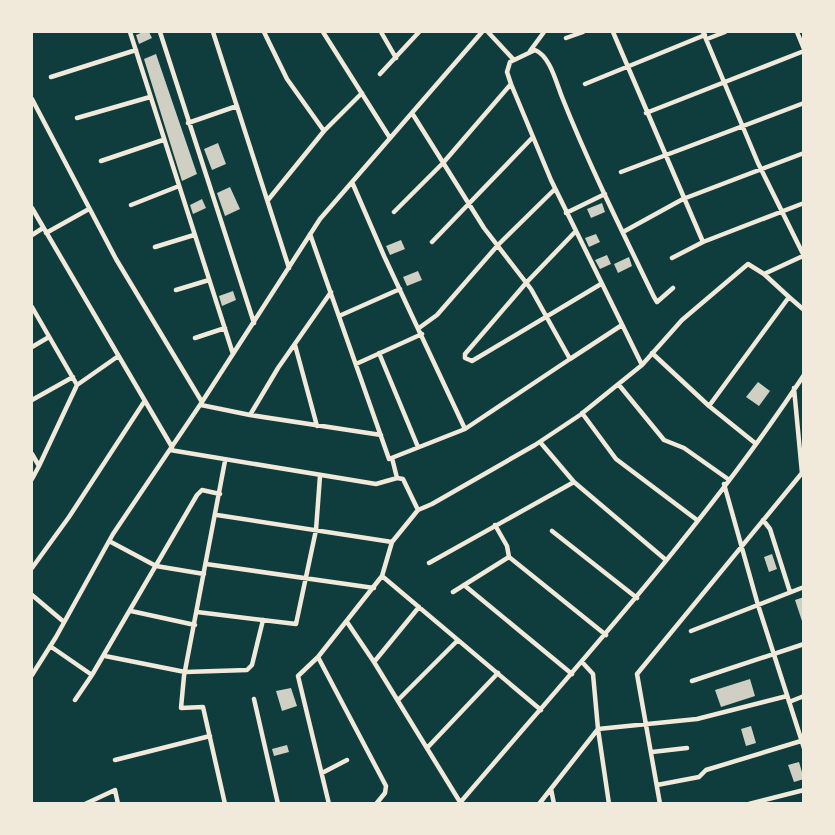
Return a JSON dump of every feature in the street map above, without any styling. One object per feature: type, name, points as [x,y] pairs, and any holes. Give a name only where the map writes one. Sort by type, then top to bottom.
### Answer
[{"type":"street","points":[[130,32],[233,354]]},
{"type":"street","points":[[160,32],[254,322]]},
{"type":"street","points":[[220,32],[213,32],[289,268]]},
{"type":"street","points":[[264,32],[287,79],[324,131]]},
{"type":"street","points":[[323,32],[390,138]]},
{"type":"street","points":[[381,32],[396,58]]},
{"type":"street","points":[[380,74],[419,32]]},
{"type":"street","points":[[32,675],[109,540],[310,234],[482,32]]},
{"type":"street","points":[[488,32],[514,60]]},
{"type":"street","points":[[544,32],[530,51],[507,67],[511,84],[532,138],[566,213],[642,365]]},
{"type":"street","points":[[566,38],[583,32]]},
{"type":"street","points":[[613,32],[703,242]]},
{"type":"street","points":[[585,84],[705,35],[724,32]]},
{"type":"street","points":[[646,113],[804,50],[797,32]]},
{"type":"street","points":[[705,35],[761,169],[803,256],[764,274]]},
{"type":"street","points":[[51,77],[136,50]]},
{"type":"street","points":[[530,51],[542,54],[553,74],[605,194],[657,302],[673,288]]},
{"type":"street","points":[[394,212],[443,162],[511,84]]},
{"type":"street","points":[[268,200],[324,131],[362,93]]},
{"type":"street","points":[[77,118],[150,97]]},
{"type":"street","points":[[32,99],[116,259],[201,403],[250,415],[381,435]]},
{"type":"street","points":[[621,172],[804,103]]},
{"type":"street","points":[[188,123],[237,106]]},
{"type":"street","points":[[412,113],[469,204],[526,283],[570,359]]},
{"type":"street","points":[[432,242],[532,138]]},
{"type":"street","points":[[101,161],[164,140]]},
{"type":"street","points":[[623,232],[683,199],[804,153]]},
{"type":"street","points":[[352,182],[465,429]]},
{"type":"street","points":[[131,205],[179,186]]},
{"type":"street","points":[[419,328],[437,315],[498,245],[555,189]]},
{"type":"street","points":[[566,213],[605,194]]},
{"type":"street","points":[[672,258],[703,242],[804,203]]},
{"type":"street","points":[[32,208],[171,448],[225,461],[376,484],[397,478],[403,479],[418,510]]},
{"type":"street","points":[[32,235],[89,209]]},
{"type":"street","points":[[575,232],[526,283],[465,354],[465,358],[472,361],[601,284]]},
{"type":"street","points":[[310,234],[389,459],[465,429],[622,325]]},
{"type":"street","points":[[155,247],[194,235]]},
{"type":"street","points":[[329,804],[298,676],[318,657],[375,588],[382,576],[392,542],[418,510],[540,442],[582,413],[642,365],[682,320],[748,264],[764,274],[804,310]]},
{"type":"street","points":[[176,290],[209,280]]},
{"type":"street","points":[[339,316],[400,289]]},
{"type":"street","points":[[250,415],[331,292]]},
{"type":"street","points":[[709,406],[789,297]]},
{"type":"street","points":[[32,307],[77,385]]},
{"type":"street","points":[[195,338],[225,328]]},
{"type":"street","points":[[356,364],[422,334]]},
{"type":"street","points":[[32,347],[49,337]]},
{"type":"street","points":[[295,345],[317,426]]},
{"type":"street","points":[[379,353],[418,447]]},
{"type":"street","points":[[652,353],[709,406],[755,443]]},
{"type":"street","points":[[32,479],[77,385],[117,357]]},
{"type":"street","points":[[346,622],[428,747],[460,803],[637,597],[804,375]]},
{"type":"street","points":[[32,400],[73,377]]},
{"type":"street","points":[[619,385],[664,440],[684,448],[728,479]]},
{"type":"street","points":[[660,804],[637,674],[803,473],[799,458],[794,388]]},
{"type":"street","points":[[32,568],[69,518],[144,402]]},
{"type":"street","points":[[582,413],[616,459],[697,520]]},
{"type":"street","points":[[540,442],[574,482],[666,560]]},
{"type":"street","points":[[32,454],[39,466]]},
{"type":"street","points":[[392,458],[397,478]]},
{"type":"street","points":[[225,461],[217,515],[185,672],[181,708],[203,707],[225,804]]},
{"type":"street","points":[[197,612],[296,624],[308,579],[316,530],[320,476]]},
{"type":"street","points":[[429,563],[574,482]]},
{"type":"street","points":[[724,484],[758,605],[804,748]]},
{"type":"street","points":[[75,700],[105,656],[197,495],[202,490],[220,494]]},
{"type":"street","points":[[217,515],[392,542]]},
{"type":"street","points":[[763,520],[770,529],[790,592]]},
{"type":"street","points":[[495,525],[507,546],[509,557],[606,635]]},
{"type":"street","points":[[552,531],[637,597]]},
{"type":"street","points":[[109,540],[156,566],[204,574]]},
{"type":"street","points":[[453,592],[509,557]]},
{"type":"street","points":[[206,564],[375,588]]},
{"type":"street","points":[[382,576],[541,710]]},
{"type":"street","points":[[464,585],[572,674]]},
{"type":"street","points":[[691,631],[804,587]]},
{"type":"street","points":[[32,595],[64,622]]},
{"type":"street","points":[[374,662],[419,607]]},
{"type":"street","points":[[131,611],[195,625]]},
{"type":"street","points":[[105,656],[185,672],[250,668],[263,620]]},
{"type":"street","points":[[398,700],[458,640]]},
{"type":"street","points":[[692,681],[775,656],[804,644]]},
{"type":"street","points":[[50,646],[92,675]]},
{"type":"street","points":[[318,657],[386,786],[385,794],[376,804]]},
{"type":"street","points":[[582,662],[592,674],[609,804]]},
{"type":"street","points":[[428,747],[498,673]]},
{"type":"street","points":[[539,804],[598,729],[697,718],[804,696]]},
{"type":"street","points":[[254,699],[278,804]]},
{"type":"street","points":[[115,759],[210,736]]},
{"type":"street","points":[[657,785],[699,777],[706,770],[801,741]]},
{"type":"street","points":[[652,752],[687,748]]},
{"type":"street","points":[[322,773],[346,760]]},
{"type":"street","points":[[551,789],[554,804]]},
{"type":"street","points":[[85,804],[115,790],[118,804]]},
{"type":"street","points":[[749,804],[804,790]]},
{"type":"building","points":[[149,32],[152,38],[139,44],[136,35]]},
{"type":"building","points":[[156,54],[197,174],[182,181],[144,59]]},
{"type":"building","points":[[218,143],[226,164],[212,170],[204,149]]},
{"type":"building","points":[[230,187],[240,209],[225,216],[217,193]]},
{"type":"building","points":[[202,199],[206,208],[193,214],[190,205]]},
{"type":"building","points":[[602,203],[605,212],[591,218],[587,209]]},
{"type":"building","points":[[596,234],[600,242],[589,247],[585,238]]},
{"type":"building","points":[[401,240],[405,249],[390,255],[386,246]]},
{"type":"building","points":[[607,255],[611,264],[600,269],[595,260]]},
{"type":"building","points":[[629,257],[632,266],[618,273],[614,264]]},
{"type":"building","points":[[418,271],[422,280],[407,286],[403,277]]},
{"type":"building","points":[[233,291],[236,300],[222,306],[219,296]]},
{"type":"building","points":[[758,382],[770,391],[759,406],[746,397]]},
{"type":"building","points":[[772,554],[777,569],[769,572],[764,557]]},
{"type":"building","points":[[804,597],[804,621],[802,621],[795,600]]},
{"type":"building","points":[[750,679],[755,696],[721,707],[715,690]]},
{"type":"building","points":[[291,688],[297,706],[282,711],[276,691]]},
{"type":"building","points":[[751,726],[756,743],[746,746],[741,729]]},
{"type":"building","points":[[287,745],[289,752],[274,756],[272,749]]},
{"type":"building","points":[[799,762],[804,779],[794,782],[788,765]]}]
